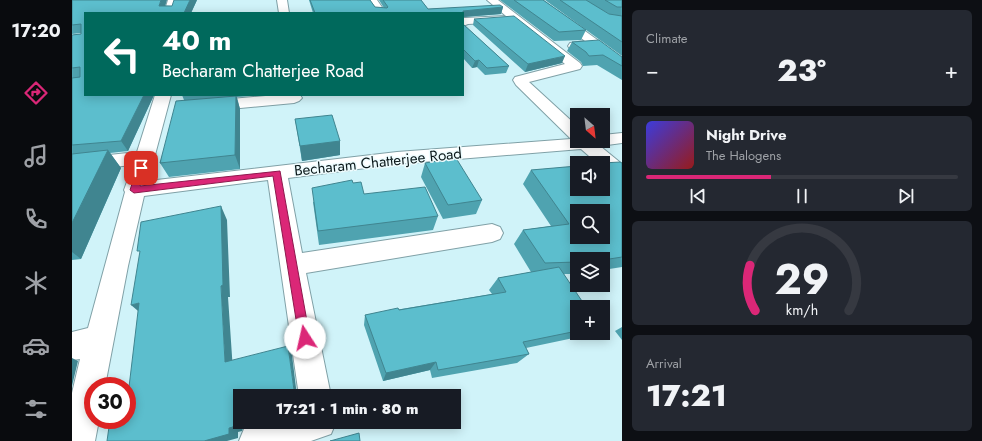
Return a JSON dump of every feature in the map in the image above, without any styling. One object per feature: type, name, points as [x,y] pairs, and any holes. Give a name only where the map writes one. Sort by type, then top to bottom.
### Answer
[{"type":"street","points":[[169,12],[173,0]]},
{"type":"street","points":[[282,0],[284,12]]},
{"type":"street","points":[[372,0],[380,12]]},
{"type":"street","points":[[492,0],[575,66],[522,78]]},
{"type":"street","points":[[536,0],[609,54]]},
{"type":"street","points":[[464,22],[465,21],[514,18]]},
{"type":"street","points":[[464,25],[475,36]]},
{"type":"street","points":[[552,47],[597,44]]},
{"type":"street","points":[[510,68],[522,78],[521,82],[570,129]]},
{"type":"street","points":[[78,441],[96,355],[139,175],[166,111],[163,96]]},
{"type":"street","points":[[196,108],[294,98]]},
{"type":"street","name":"Becharam Chatterjee Road","points":[[610,139],[622,138]]},
{"type":"street","name":"Becharam Chatterjee Road","points":[[72,165],[139,175],[277,172],[404,157],[570,141]]},
{"type":"street","points":[[591,148],[622,175]]},
{"type":"street","points":[[277,172],[314,389]]},
{"type":"street","points":[[292,265],[492,233]]},
{"type":"street","points":[[72,346],[96,355]]},
{"type":"street","points":[[256,441],[296,429]]},
{"type":"building","points":[[72,0],[161,0],[159,6],[172,6],[174,0],[190,0],[184,12],[84,12],[84,96],[144,96],[121,141],[72,145],[72,78],[80,77],[80,67],[72,68],[72,35],[81,34],[81,24],[72,25]]},
{"type":"building","points":[[310,0],[370,0],[375,7],[387,8],[388,7],[383,0],[421,0],[428,9],[500,5],[503,7],[463,12],[315,12]]},
{"type":"building","points":[[514,0],[543,0],[586,30],[559,32]]},
{"type":"building","points":[[560,0],[586,0],[609,14],[622,16],[622,42]]},
{"type":"building","points":[[605,0],[622,0],[622,7],[617,7]]},
{"type":"building","points":[[514,16],[565,56],[528,64],[474,19]]},
{"type":"building","points":[[464,25],[509,66],[487,68],[479,60],[475,61],[464,50]]},
{"type":"building","points":[[599,40],[622,57],[622,66],[603,55],[589,56],[572,42]]},
{"type":"building","points":[[236,96],[235,155],[160,163],[176,101]]},
{"type":"building","points":[[332,115],[340,141],[300,146],[295,119]]},
{"type":"building","points":[[108,150],[72,223],[72,154]]},
{"type":"building","points":[[456,158],[482,200],[448,205],[425,163]]},
{"type":"building","points":[[610,163],[622,163],[622,257],[610,259],[610,252],[570,252],[570,262],[545,263],[523,230],[569,224],[531,170],[570,167],[570,196],[610,196]]},
{"type":"building","points":[[352,180],[353,183],[361,182],[364,194],[425,187],[438,216],[318,231],[312,188]]},
{"type":"building","points":[[221,206],[223,285],[221,286],[225,362],[288,346],[294,389],[233,389],[233,427],[229,428],[229,434],[204,441],[107,441],[109,429],[136,429],[136,377],[130,377],[139,303],[131,305],[140,251],[137,251],[141,222]]},
{"type":"building","points":[[559,267],[570,283],[570,292],[576,292],[581,300],[570,300],[570,332],[523,342],[529,354],[438,370],[436,362],[386,373],[365,315],[398,308],[399,310],[506,292],[498,278]]},
{"type":"building","points":[[359,433],[360,441],[330,441]]},
{"type":"route","points":[[141,168],[134,190],[277,172],[305,338]]}]
